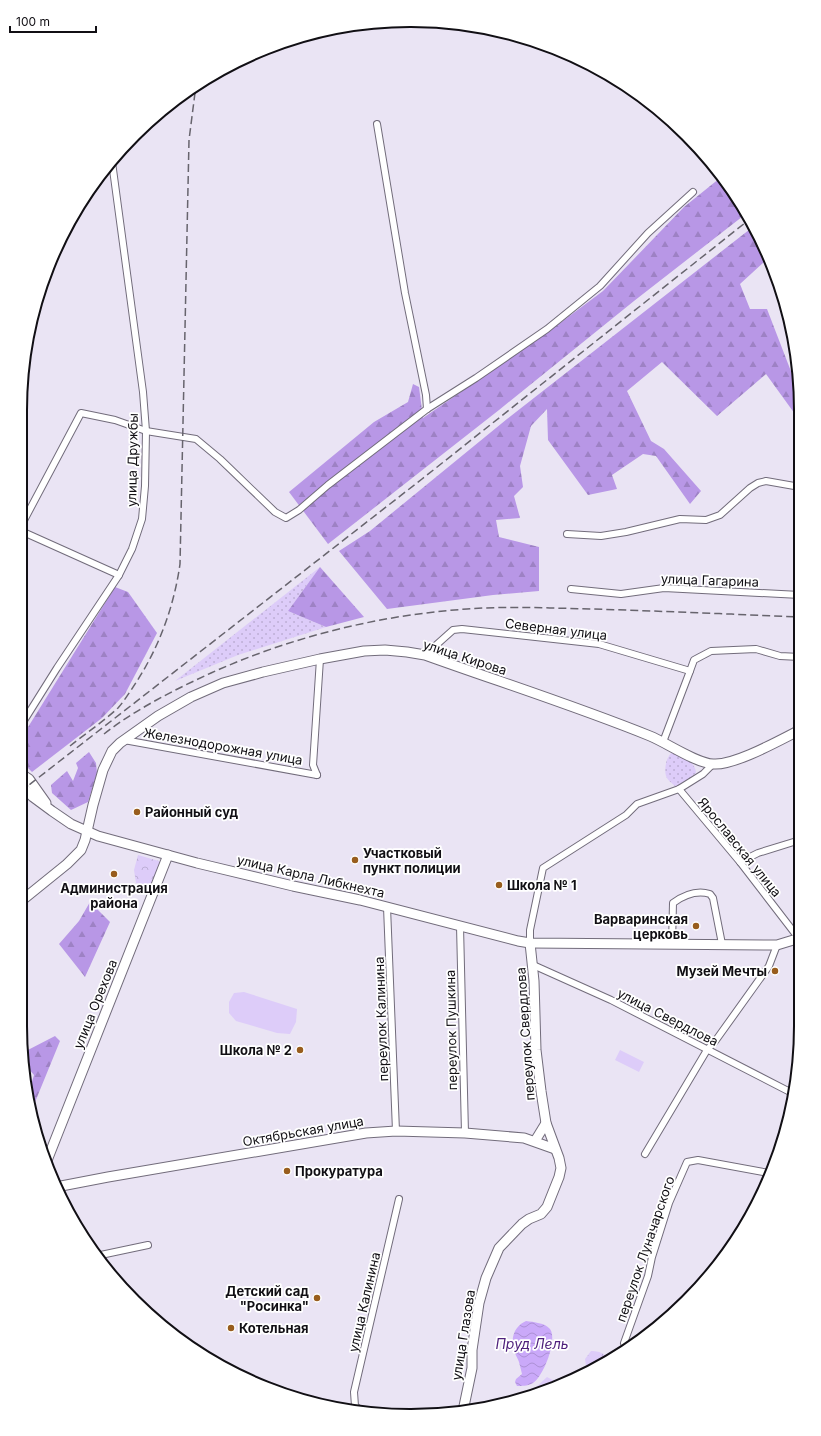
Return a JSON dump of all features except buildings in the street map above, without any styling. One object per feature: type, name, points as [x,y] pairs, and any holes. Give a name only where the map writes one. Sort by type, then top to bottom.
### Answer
[{"type":"street","points":[[377,124],[405,293],[426,395],[427,409]]},
{"type":"street","name":"улица Дружбы","points":[[27,717],[57,668],[119,575],[132,549],[142,518],[145,486],[146,431],[143,392],[113,169]]},
{"type":"street","points":[[27,515],[81,413],[115,420],[146,431],[196,439],[220,459],[275,512],[286,518],[299,510],[427,409],[476,378],[547,329],[600,286],[648,233],[693,192]]},
{"type":"street","points":[[567,534],[601,536],[626,532],[680,519],[706,520],[720,515],[750,488],[758,483],[766,482],[794,486]]},
{"type":"street","points":[[27,534],[119,575]]},
{"type":"street","name":"улица Гагарина","points":[[570,589],[621,594],[664,588],[794,595]]},
{"type":"street","name":"Северная улица","points":[[425,655],[453,630],[462,629],[599,644],[690,671]]},
{"type":"street","points":[[663,742],[694,660],[711,651],[756,649],[780,656],[794,657]]},
{"type":"street","name":"улица Кирова","points":[[27,896],[75,857],[83,847],[103,770],[112,751],[124,740],[158,716],[191,697],[223,683],[320,659],[364,651],[385,650],[425,655],[558,702],[663,742],[698,759],[713,764],[733,762],[794,733]]},
{"type":"street","name":"Железнодорожная улица","points":[[124,740],[317,775],[313,765],[320,659]]},
{"type":"street","points":[[530,943],[530,930],[543,868],[626,815],[637,804],[679,789],[703,774],[713,764]]},
{"type":"street","points":[[27,778],[52,811]]},
{"type":"street","name":"Ярославская улица","points":[[679,789],[740,862],[794,931]]},
{"type":"street","name":"улица Карла Либкнехта","points":[[27,792],[32,797],[52,811],[86,832],[98,836],[168,855],[294,886],[349,897],[530,943],[777,944],[794,940]]},
{"type":"street","points":[[740,862],[758,852],[794,842]]},
{"type":"street","name":"улица Орехова","points":[[49,1155],[168,855]]},
{"type":"street","points":[[672,944],[673,903],[687,894],[706,892],[713,898],[722,944]]},
{"type":"street","name":"переулок Калинина","points":[[387,907],[396,1131]]},
{"type":"street","name":"переулок Пушкина","points":[[460,926],[465,1134]]},
{"type":"street","name":"переулок Свердлова","points":[[530,943],[533,965],[536,1050],[546,1123],[555,1149]]},
{"type":"street","points":[[645,1154],[707,1050],[716,1040],[769,966],[777,944]]},
{"type":"street","name":"улица Свердлова","points":[[533,965],[611,1000],[788,1091]]},
{"type":"street","points":[[534,1141],[546,1123]]},
{"type":"street","name":"Октябрьская улица","points":[[63,1186],[366,1133],[396,1131],[524,1138],[555,1149]]},
{"type":"street","name":"улица Глазова","points":[[464,1405],[472,1368],[472,1350],[479,1303],[486,1278],[499,1248],[522,1224],[541,1214],[546,1207],[560,1177],[561,1168],[555,1149]]},
{"type":"street","name":"переулок Луначарского","points":[[625,1343],[648,1276],[652,1257],[669,1202],[687,1162],[698,1160],[765,1172]]},
{"type":"street","name":"улица Калинина","points":[[355,1405],[354,1392],[399,1199]]},
{"type":"street","points":[[103,1255],[148,1245]]},
{"type":"green space","points":[[717,180],[742,217],[328,544],[289,492],[374,422],[408,402],[413,384],[419,387],[423,418],[548,332],[603,291],[684,207]]},
{"type":"green space","points":[[749,230],[764,262],[740,284],[750,309],[767,309],[792,374],[794,413],[766,374],[717,416],[662,362],[627,391],[651,441],[664,449],[701,491],[690,504],[656,456],[643,454],[612,475],[617,489],[588,495],[548,440],[547,409],[531,426],[520,466],[523,487],[514,496],[520,518],[496,520],[499,537],[539,547],[539,591],[493,595],[387,609],[339,551],[370,531],[507,419]]},
{"type":"green space","points":[[320,567],[288,611],[326,627],[238,655],[175,681]]},
{"type":"green space","points":[[320,567],[364,617],[326,627],[288,611]]},
{"type":"green space","points":[[115,587],[128,592],[157,633],[125,694],[102,718],[32,772],[27,767],[27,729]]},
{"type":"green space","points":[[89,752],[96,763],[97,773],[88,802],[71,810],[52,793],[51,785],[67,771],[73,781],[78,768],[76,763]]},
{"type":"green space","points":[[673,752],[688,760],[694,766],[696,773],[679,786],[675,786],[670,782],[665,773],[667,760]]},
{"type":"green space","points":[[138,855],[159,861],[161,866],[152,888],[136,883],[134,870]]},
{"type":"green space","points":[[90,902],[110,922],[85,977],[59,944],[79,921]]},
{"type":"green space","points":[[244,992],[297,1009],[296,1022],[290,1034],[277,1033],[236,1021],[229,1013],[229,1002],[234,993]]},
{"type":"green space","points":[[55,1036],[60,1041],[35,1103],[31,1084],[34,1075],[30,1070],[28,1050]]},
{"type":"green space","points":[[620,1050],[644,1062],[639,1072],[615,1060]]},
{"type":"green space","points":[[591,1351],[600,1352],[606,1356],[586,1366],[585,1359]]},
{"type":"green space","points":[[547,1377],[554,1381],[534,1389]]},
{"type":"water","name":"Пруд Лель","points":[[526,1321],[545,1325],[550,1329],[552,1334],[551,1349],[545,1366],[537,1379],[529,1385],[517,1386],[515,1382],[516,1379],[522,1374],[515,1354],[513,1339],[515,1330]]},
{"type":"railway","points":[[70,746],[101,723],[118,708],[137,681],[153,653],[165,625],[177,580],[180,564],[189,140],[195,93]]},
{"type":"railway","points":[[27,787],[422,479],[745,223]]},
{"type":"railway","points":[[104,734],[129,716],[156,700],[197,679],[241,660],[336,630],[401,616],[467,609],[513,607],[794,617]]},
{"type":"place","name":"Районный суд","points":[[137,812]]},
{"type":"place","name":"Участковый пункт полиции","points":[[355,860]]},
{"type":"place","name":"Администрация района","points":[[114,874]]},
{"type":"place","name":"Школа № 1","points":[[499,885]]},
{"type":"place","name":"Варваринская церковь","points":[[696,926]]},
{"type":"place","name":"Музей Мечты","points":[[775,971]]},
{"type":"place","name":"Школа № 2","points":[[300,1050]]},
{"type":"place","name":"Прокуратура","points":[[287,1171]]},
{"type":"place","name":"Детский сад \"Росинка\"","points":[[317,1298]]},
{"type":"place","name":"Котельная","points":[[231,1328]]}]
